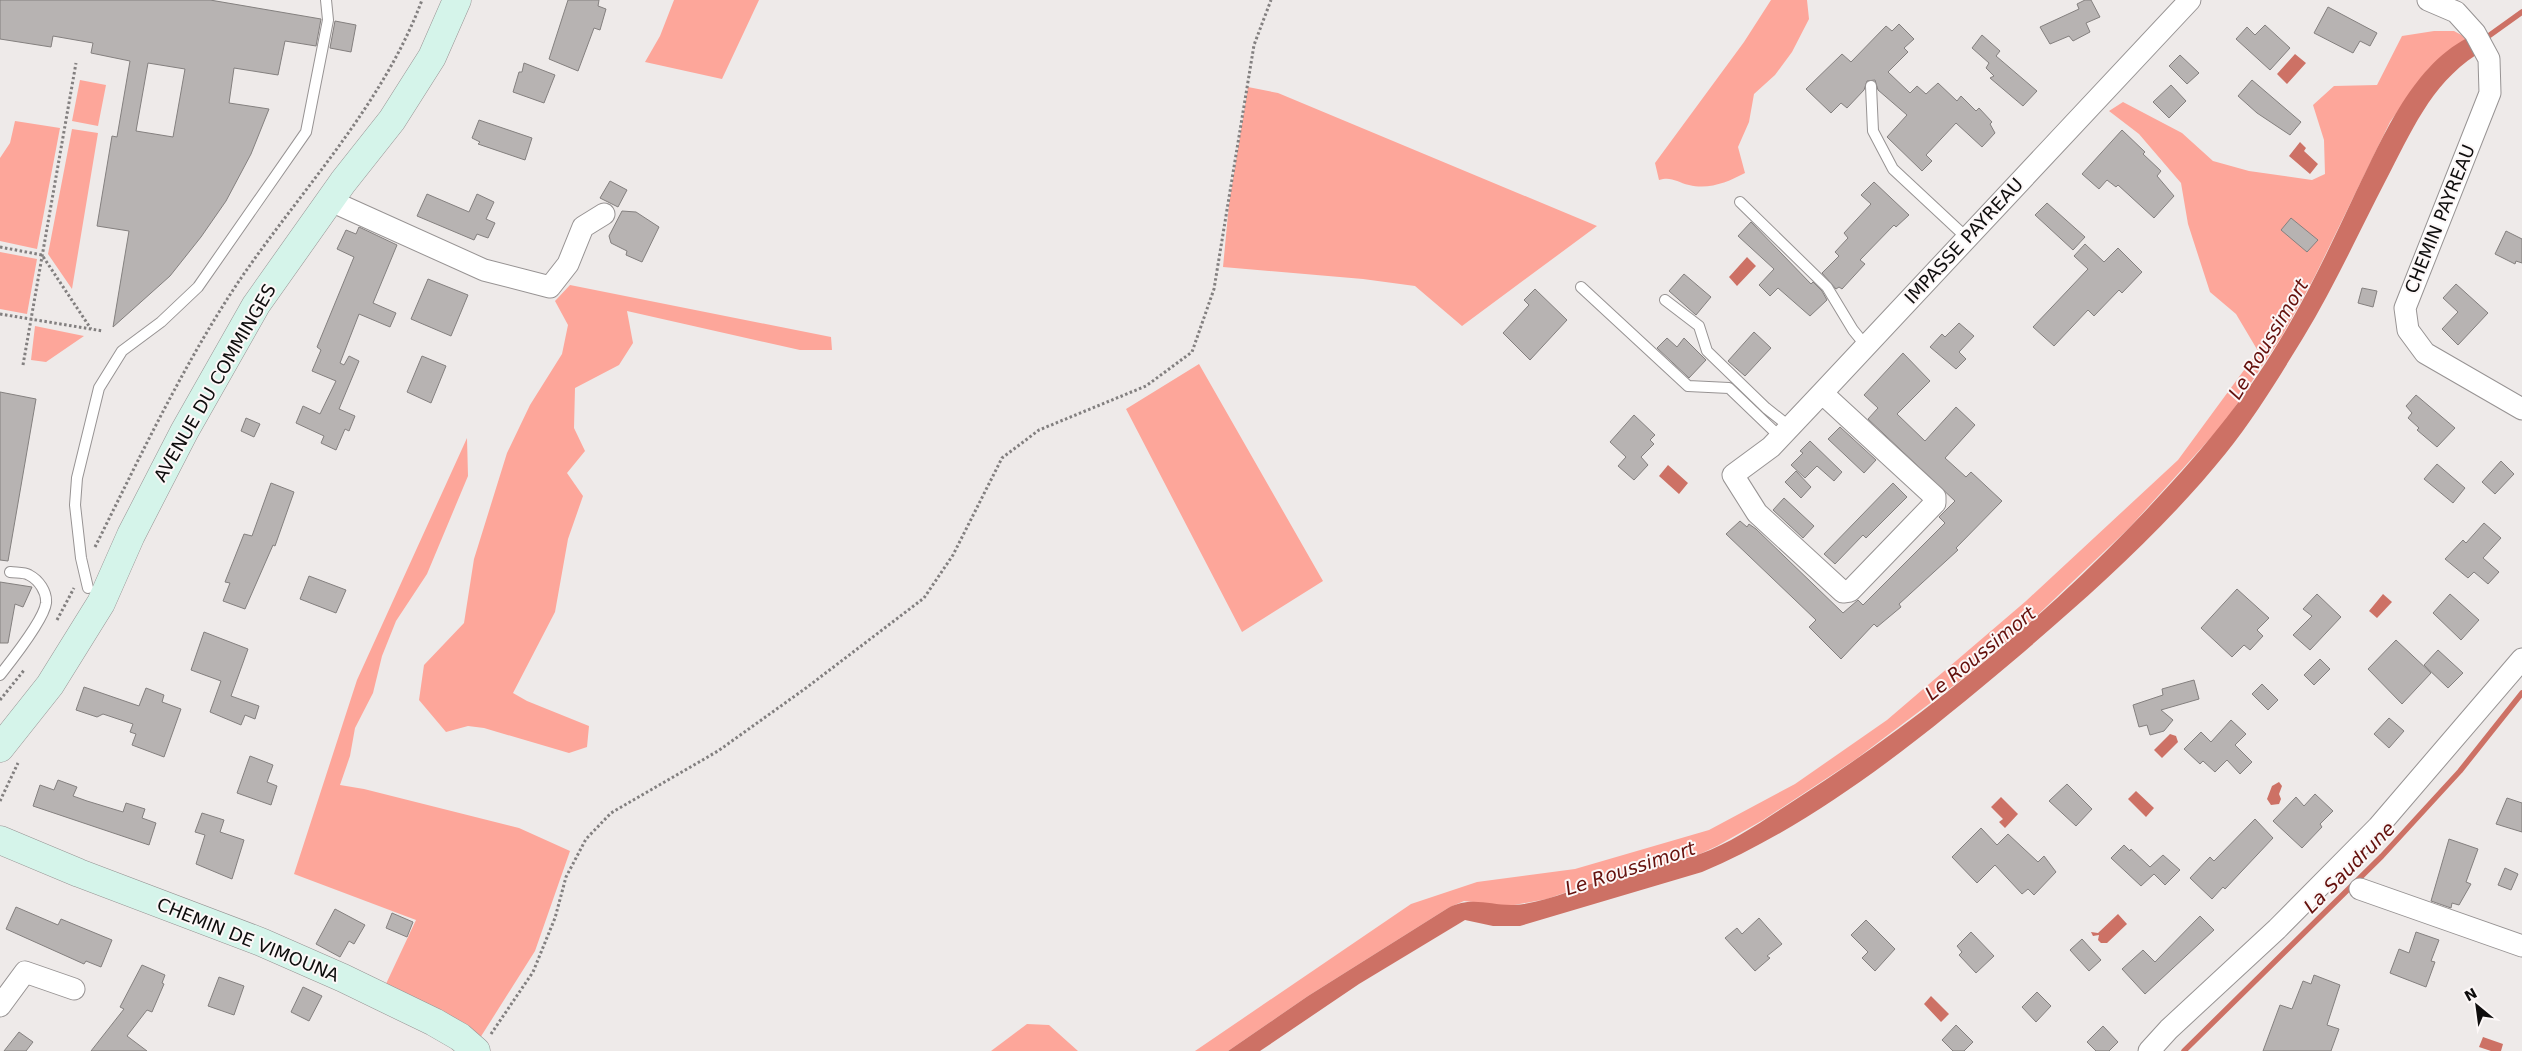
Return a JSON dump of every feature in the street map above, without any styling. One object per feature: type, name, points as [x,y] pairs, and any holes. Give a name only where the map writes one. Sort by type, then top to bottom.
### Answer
[{"type":"main road","name":"AVENUE DU COMMINGES","points":[[0,721],[62,636],[191,383],[240,302],[391,91],[410,59],[436,0]]},
{"type":"main road","name":"AVENUE DU COMMINGES","points":[[0,748],[50,685],[101,603],[131,535],[184,432],[256,305],[330,201],[392,120],[432,56],[457,0]]},
{"type":"main road","name":"CHEMIN DE VIMOUNA","points":[[4,837],[79,873],[262,942],[343,978],[434,1022],[460,1037],[483,1044]]},
{"type":"street","name":"IMPASSE PAYREAU","points":[[1822,393],[1935,497],[1935,503],[1850,591],[1843,592],[1757,512],[1733,475],[1771,447],[2190,0]]},
{"type":"street","name":"CHEMIN PAYREAU","points":[[2428,0],[2456,12],[2475,33],[2489,58],[2490,93],[2405,308],[2408,330],[2425,353],[2522,409]]},
{"type":"street","points":[[330,201],[484,270],[550,287],[568,264],[583,227],[604,214]]},
{"type":"street","points":[[2150,1051],[2169,1029],[2277,929],[2378,827],[2522,659]]},
{"type":"street","points":[[2360,889],[2522,946]]},
{"type":"street","points":[[0,1006],[25,972],[74,989]]},
{"type":"lane","points":[[88,588],[81,558],[75,505],[77,478],[99,388],[122,351],[161,322],[198,287],[306,132],[328,20],[326,0]]},
{"type":"lane","points":[[1870,86],[1873,131],[1893,169],[1967,238]]},
{"type":"lane","points":[[1740,202],[1828,287],[1853,330],[1866,346]]},
{"type":"lane","points":[[1581,287],[1688,386],[1729,388],[1785,432]]},
{"type":"lane","points":[[1665,300],[1698,326],[1707,351],[1766,408],[1785,432]]},
{"type":"lane","points":[[0,675],[24,642],[46,606],[46,597],[36,580],[28,574],[10,572]]},
{"type":"path","points":[[483,1044],[533,972],[555,918],[566,877],[586,838],[611,813],[718,751],[806,688],[924,598],[953,555],[1002,458],[1040,430],[1146,386],[1192,352],[1214,289],[1254,44],[1271,0]]},
{"type":"path","points":[[23,365],[76,63]]},
{"type":"path","points":[[0,247],[42,255],[91,329]]},
{"type":"path","points":[[0,314],[103,331]]},
{"type":"shaded area","points":[[674,0],[759,0],[722,79],[645,62],[660,36]]},
{"type":"shaded area","points":[[1771,0],[1807,0],[1809,19],[1792,52],[1775,75],[1754,94],[1749,122],[1738,147],[1745,173],[1711,186],[1689,185],[1671,179],[1659,180],[1655,163],[1744,42]]},
{"type":"shaded area","points":[[2434,31],[2454,31],[2467,38],[2428,69],[2390,122],[2315,276],[2282,336],[2225,422],[2129,528],[2029,623],[1965,677],[1856,759],[1763,820],[1717,846],[1700,854],[1612,876],[1547,899],[1509,906],[1464,901],[1448,908],[1308,996],[1228,1051],[1195,1051],[1411,904],[1477,882],[1575,869],[1709,830],[1795,784],[1887,720],[2026,601],[2178,460],[2258,351],[2236,314],[2210,292],[2188,224],[2181,183],[2139,134],[2109,111],[2123,102],[2182,133],[2213,161],[2249,171],[2312,180],[2325,174],[2324,140],[2313,105],[2334,86],[2377,85],[2402,36]]},
{"type":"shaded area","points":[[2467,38],[2476,55],[2446,81],[2423,111],[2314,319],[2266,397],[2237,439],[2177,509],[2124,562],[2012,662],[1940,722],[1826,805],[1786,830],[1702,872],[1520,926],[1493,926],[1465,920],[1359,984],[1260,1051],[1228,1051],[1308,996],[1448,908],[1467,902],[1514,905],[1535,902],[1622,874],[1700,854],[1725,843],[1762,821],[1887,738],[1972,672],[2053,602],[2092,565],[2130,527],[2211,438],[2264,365],[2300,305],[2399,108],[2429,68],[2447,51]]},
{"type":"shaded area","points":[[2295,54],[2306,63],[2287,84],[2277,74]]},
{"type":"shaded area","points":[[80,80],[106,85],[98,126],[72,121]]},
{"type":"shaded area","points":[[1248,87],[1278,93],[1597,226],[1462,326],[1415,286],[1363,279],[1223,267],[1229,204]]},
{"type":"shaded area","points":[[15,121],[60,128],[37,249],[0,241],[0,158],[10,143]]},
{"type":"shaded area","points":[[72,129],[98,133],[72,289],[48,254]]},
{"type":"shaded area","points":[[2300,142],[2306,148],[2304,151],[2318,164],[2310,174],[2289,156]]},
{"type":"shaded area","points":[[0,252],[37,259],[27,314],[0,309]]},
{"type":"shaded area","points":[[1747,257],[1756,266],[1737,286],[1729,277]]},
{"type":"shaded area","points":[[570,285],[831,337],[832,350],[800,350],[627,311],[633,343],[619,365],[575,388],[574,428],[585,451],[567,473],[583,496],[568,539],[555,612],[513,693],[527,701],[589,726],[587,747],[569,753],[484,728],[468,726],[446,732],[419,700],[424,665],[464,623],[474,559],[507,453],[530,405],[562,354],[568,325],[555,301]]},
{"type":"shaded area","points":[[35,326],[84,336],[46,362],[31,360]]},
{"type":"shaded area","points":[[1199,364],[1323,581],[1242,632],[1126,409]]},
{"type":"shaded area","points":[[467,438],[468,476],[427,574],[396,621],[382,656],[373,693],[355,728],[350,756],[340,785],[364,789],[519,828],[570,851],[535,951],[480,1038],[385,986],[416,920],[294,874],[357,680]]},
{"type":"shaded area","points":[[1668,465],[1688,483],[1679,494],[1659,476]]},
{"type":"shaded area","points":[[2383,594],[2392,602],[2377,618],[2369,611]]},
{"type":"shaded area","points":[[2170,734],[2176,736],[2178,742],[2162,758],[2154,750]]},
{"type":"shaded area","points":[[2279,782],[2282,786],[2279,794],[2281,799],[2279,804],[2271,805],[2267,799],[2272,786]]},
{"type":"shaded area","points":[[2136,791],[2154,808],[2146,817],[2128,799]]},
{"type":"shaded area","points":[[2001,797],[2018,814],[2005,828],[1999,822],[2003,819],[1991,807]]},
{"type":"shaded area","points":[[2118,914],[2127,924],[2107,943],[2101,943],[2098,940],[2099,935],[2093,936],[2091,932],[2098,933]]},
{"type":"shaded area","points":[[1931,996],[1949,1014],[1941,1022],[1924,1004]]},
{"type":"shaded area","points":[[1027,1024],[1049,1025],[1078,1051],[991,1051]]},
{"type":"shaded area","points":[[2483,1037],[2503,1044],[2501,1051],[2491,1051],[2479,1047]]},
{"type":"building","points":[[0,0],[210,0],[321,19],[316,46],[285,41],[278,75],[234,68],[229,103],[269,109],[251,154],[226,201],[201,237],[170,276],[113,327],[129,231],[97,226],[112,136],[117,137],[130,61],[91,53],[93,43],[53,36],[51,47],[0,39]],"holes":[[[148,63],[185,69],[173,137],[136,131]]]},
{"type":"building","points":[[568,0],[599,0],[598,6],[606,9],[600,30],[594,28],[578,71],[549,59]]},
{"type":"building","points":[[2085,0],[2091,0],[2100,17],[2086,23],[2090,32],[2073,41],[2069,36],[2050,44],[2040,27],[2079,9],[2077,4]]},
{"type":"building","points":[[2328,7],[2377,33],[2370,46],[2360,41],[2353,53],[2314,33]]},
{"type":"building","points":[[335,21],[356,25],[351,52],[330,48]]},
{"type":"building","points":[[1899,24],[1914,39],[1904,48],[1908,52],[1888,72],[1910,93],[1917,86],[1926,94],[1938,83],[1957,101],[1961,96],[1976,111],[1979,108],[1992,122],[1990,124],[1995,133],[1982,147],[1956,123],[1926,155],[1932,161],[1922,171],[1887,137],[1907,115],[1878,90],[1875,80],[1867,81],[1864,90],[1847,108],[1841,103],[1831,113],[1806,89],[1842,54],[1851,62],[1886,26],[1892,31]]},
{"type":"building","points":[[2265,25],[2290,48],[2270,70],[2236,39],[2247,27],[2255,35]]},
{"type":"building","points":[[1982,35],[2000,51],[1996,56],[2037,91],[2023,106],[1990,78],[1994,76],[1986,68],[1989,63],[1972,48]]},
{"type":"building","points":[[2180,55],[2199,73],[2187,84],[2169,66]]},
{"type":"building","points":[[524,63],[555,75],[544,103],[513,92]]},
{"type":"building","points":[[2252,80],[2301,122],[2290,135],[2257,113],[2238,96]]},
{"type":"building","points":[[2171,85],[2186,101],[2169,118],[2153,102]]},
{"type":"building","points":[[479,120],[532,138],[525,160],[478,144],[480,142],[472,138]]},
{"type":"building","points":[[2122,130],[2145,152],[2143,154],[2161,171],[2157,176],[2174,196],[2154,218],[2118,185],[2116,187],[2107,180],[2099,189],[2082,174]]},
{"type":"building","points":[[610,181],[627,190],[618,207],[600,198]]},
{"type":"building","points":[[1874,182],[1909,215],[1896,227],[1894,225],[1860,260],[1865,264],[1842,289],[1839,287],[1836,289],[1822,273],[1839,256],[1835,252],[1848,238],[1844,233],[1871,204],[1861,195]]},
{"type":"building","points":[[427,194],[469,212],[477,194],[494,202],[486,219],[495,223],[488,238],[477,234],[474,240],[417,216]]},
{"type":"building","points":[[2047,203],[2085,237],[2073,250],[2035,215]]},
{"type":"building","points":[[622,211],[636,212],[659,227],[642,262],[626,255],[627,251],[611,243],[609,236]]},
{"type":"building","points":[[2291,218],[2318,240],[2307,252],[2281,230]]},
{"type":"building","points":[[1751,222],[1811,284],[1813,282],[1822,291],[1827,300],[1810,316],[1778,288],[1770,296],[1759,285],[1774,269],[1738,236]]},
{"type":"building","points":[[359,227],[397,245],[373,303],[396,313],[390,327],[359,314],[340,363],[344,365],[349,356],[359,361],[339,409],[355,416],[349,431],[345,429],[336,450],[321,443],[324,436],[296,423],[303,406],[320,414],[336,381],[312,371],[321,350],[317,347],[354,257],[337,249],[346,230],[356,234]]},
{"type":"building","points":[[2506,231],[2522,239],[2522,263],[2516,261],[2515,264],[2495,254]]},
{"type":"building","points":[[2085,244],[2104,262],[2118,248],[2142,272],[2122,293],[2119,290],[2094,316],[2088,310],[2054,346],[2033,327],[2088,269],[2074,256]]},
{"type":"building","points":[[1684,274],[1711,297],[1696,315],[1669,291]]},
{"type":"building","points":[[428,279],[468,295],[451,336],[411,319]]},
{"type":"building","points":[[2456,284],[2488,313],[2458,345],[2442,329],[2458,312],[2443,298]]},
{"type":"building","points":[[2362,288],[2377,291],[2373,307],[2358,303]]},
{"type":"building","points":[[1535,289],[1567,320],[1530,360],[1503,333],[1529,305],[1524,300]]},
{"type":"building","points":[[1959,323],[1974,336],[1959,352],[1966,359],[1956,369],[1930,347],[1942,334],[1945,337]]},
{"type":"building","points":[[1754,332],[1771,348],[1745,376],[1728,361]]},
{"type":"building","points":[[1667,338],[1677,347],[1684,338],[1706,360],[1689,378],[1657,348]]},
{"type":"building","points":[[1903,353],[1930,381],[1897,414],[1925,441],[1956,407],[1975,425],[1945,458],[1966,477],[1971,472],[2002,501],[1956,548],[1958,550],[1899,604],[1901,607],[1877,627],[1874,624],[1841,659],[1809,627],[1816,620],[1726,534],[1740,521],[1747,527],[1749,524],[1843,613],[1858,600],[1863,605],[1945,523],[1939,517],[1955,501],[1868,419],[1878,408],[1864,395]]},
{"type":"building","points":[[422,356],[446,366],[431,403],[407,392]]},
{"type":"building","points":[[0,392],[36,399],[8,561],[0,560]]},
{"type":"building","points":[[2416,395],[2455,428],[2437,447],[2417,430],[2419,428],[2408,418],[2412,413],[2406,406]]},
{"type":"building","points":[[1634,415],[1655,435],[1650,440],[1654,444],[1641,457],[1648,465],[1634,480],[1618,466],[1626,457],[1610,442]]},
{"type":"building","points":[[246,418],[260,424],[254,437],[241,431]]},
{"type":"building","points":[[1840,427],[1876,460],[1864,473],[1828,439]]},
{"type":"building","points":[[1810,441],[1842,472],[1834,481],[1817,466],[1805,478],[1791,465],[1803,453],[1800,451]]},
{"type":"building","points":[[2501,461],[2514,474],[2495,494],[2482,482]]},
{"type":"building","points":[[2437,464],[2465,488],[2453,503],[2424,479]]},
{"type":"building","points":[[1796,471],[1811,487],[1801,498],[1785,482]]},
{"type":"building","points":[[271,483],[294,492],[275,546],[273,545],[245,609],[223,601],[230,583],[225,582],[244,534],[252,536]]},
{"type":"building","points":[[1893,483],[1907,497],[1866,538],[1863,535],[1835,564],[1824,554]]},
{"type":"building","points":[[1784,498],[1814,526],[1803,538],[1773,510]]},
{"type":"building","points":[[2484,523],[2501,538],[2483,558],[2499,572],[2488,584],[2474,572],[2468,578],[2445,559],[2463,540],[2466,543]]},
{"type":"building","points":[[309,576],[346,590],[336,613],[300,599]]},
{"type":"building","points":[[0,582],[32,587],[23,607],[15,604],[8,643],[0,643]]},
{"type":"building","points":[[2237,589],[2269,618],[2257,630],[2263,636],[2250,650],[2244,645],[2232,657],[2201,628]]},
{"type":"building","points":[[2317,594],[2341,617],[2310,650],[2293,635],[2312,616],[2303,609]]},
{"type":"building","points":[[2450,594],[2479,620],[2461,640],[2433,613]]},
{"type":"building","points":[[204,632],[248,649],[231,696],[259,706],[255,719],[245,715],[241,725],[210,712],[221,681],[191,670]]},
{"type":"building","points":[[2396,640],[2431,673],[2402,704],[2368,669]]},
{"type":"building","points":[[2438,650],[2463,673],[2448,688],[2424,665]]},
{"type":"building","points":[[2320,659],[2330,669],[2314,685],[2304,675]]},
{"type":"building","points":[[2194,680],[2199,699],[2161,710],[2173,720],[2164,731],[2150,735],[2147,725],[2139,727],[2133,705],[2163,695],[2162,689]]},
{"type":"building","points":[[2262,684],[2278,700],[2268,710],[2252,694]]},
{"type":"building","points":[[84,687],[139,706],[146,688],[164,695],[162,702],[181,709],[164,757],[132,745],[136,734],[130,732],[133,724],[103,714],[97,717],[76,710]]},
{"type":"building","points":[[2389,718],[2404,731],[2389,748],[2374,734]]},
{"type":"building","points":[[2231,720],[2246,734],[2235,745],[2252,762],[2240,774],[2227,760],[2215,772],[2203,761],[2200,764],[2184,749],[2201,732],[2211,742]]},
{"type":"building","points":[[250,756],[273,765],[267,782],[277,786],[271,805],[237,793]]},
{"type":"building","points":[[58,780],[77,787],[73,796],[87,801],[123,812],[126,803],[145,809],[142,818],[156,823],[149,845],[33,806],[40,785],[54,790]]},
{"type":"building","points":[[2067,784],[2092,809],[2076,826],[2049,801]]},
{"type":"building","points":[[2315,794],[2333,811],[2320,824],[2322,827],[2302,848],[2273,821],[2296,797],[2304,806]]},
{"type":"building","points":[[2507,798],[2522,803],[2522,832],[2496,824]]},
{"type":"building","points":[[202,813],[224,820],[220,832],[244,840],[232,879],[196,864],[205,835],[195,832]]},
{"type":"building","points":[[2255,819],[2273,838],[2225,889],[2223,887],[2212,899],[2190,878],[2210,857],[2214,861]]},
{"type":"building","points":[[1981,828],[1997,845],[2008,834],[2038,862],[2044,856],[2056,872],[2034,895],[2028,889],[2022,894],[1995,865],[1977,883],[1952,857]]},
{"type":"building","points":[[2449,839],[2478,849],[2466,882],[2471,884],[2459,905],[2452,903],[2451,908],[2431,901]]},
{"type":"building","points":[[2124,845],[2150,867],[2163,855],[2180,870],[2165,885],[2154,874],[2141,886],[2111,858]]},
{"type":"building","points":[[2505,868],[2518,874],[2511,890],[2498,885]]},
{"type":"building","points":[[16,907],[58,925],[61,919],[112,940],[101,967],[86,961],[84,964],[6,929]]},
{"type":"building","points":[[335,909],[365,925],[354,944],[349,941],[340,957],[316,944]]},
{"type":"building","points":[[392,913],[413,922],[407,937],[386,928]]},
{"type":"building","points":[[2200,916],[2214,930],[2145,994],[2122,969],[2143,950],[2155,962]]},
{"type":"building","points":[[1759,918],[1782,944],[1767,956],[1770,958],[1755,971],[1725,938],[1737,928],[1742,934]]},
{"type":"building","points":[[1866,920],[1895,949],[1875,971],[1862,958],[1868,952],[1851,935]]},
{"type":"building","points":[[1971,932],[1994,956],[1976,973],[1959,955],[1962,952],[1957,946]]},
{"type":"building","points":[[2416,932],[2439,940],[2431,961],[2435,962],[2426,987],[2390,973],[2399,949],[2409,953]]},
{"type":"building","points":[[2082,939],[2101,960],[2089,971],[2070,950]]},
{"type":"building","points":[[142,965],[165,975],[162,983],[164,984],[152,1012],[147,1010],[127,1036],[147,1051],[91,1051],[124,1009],[120,1007]]},
{"type":"building","points":[[2314,975],[2340,985],[2327,1025],[2339,1029],[2331,1051],[2263,1051],[2280,1005],[2292,1009],[2303,981],[2311,984]]},
{"type":"building","points":[[219,977],[244,986],[234,1015],[208,1006]]},
{"type":"building","points":[[303,987],[322,996],[309,1021],[291,1012]]},
{"type":"building","points":[[2037,992],[2051,1006],[2036,1022],[2022,1007]]},
{"type":"building","points":[[1956,1025],[1973,1042],[1964,1051],[1953,1051],[1942,1040]]},
{"type":"building","points":[[2103,1026],[2118,1042],[2109,1051],[2096,1051],[2087,1042]]},
{"type":"building","points":[[19,1032],[33,1042],[26,1051],[4,1051]]},
{"type":"waterway","name":"Le Roussimort","points":[[2483,40],[2522,12]]},
{"type":"waterway","name":"La Saudrune","points":[[2184,1051],[2382,856],[2460,771],[2522,693]]}]
